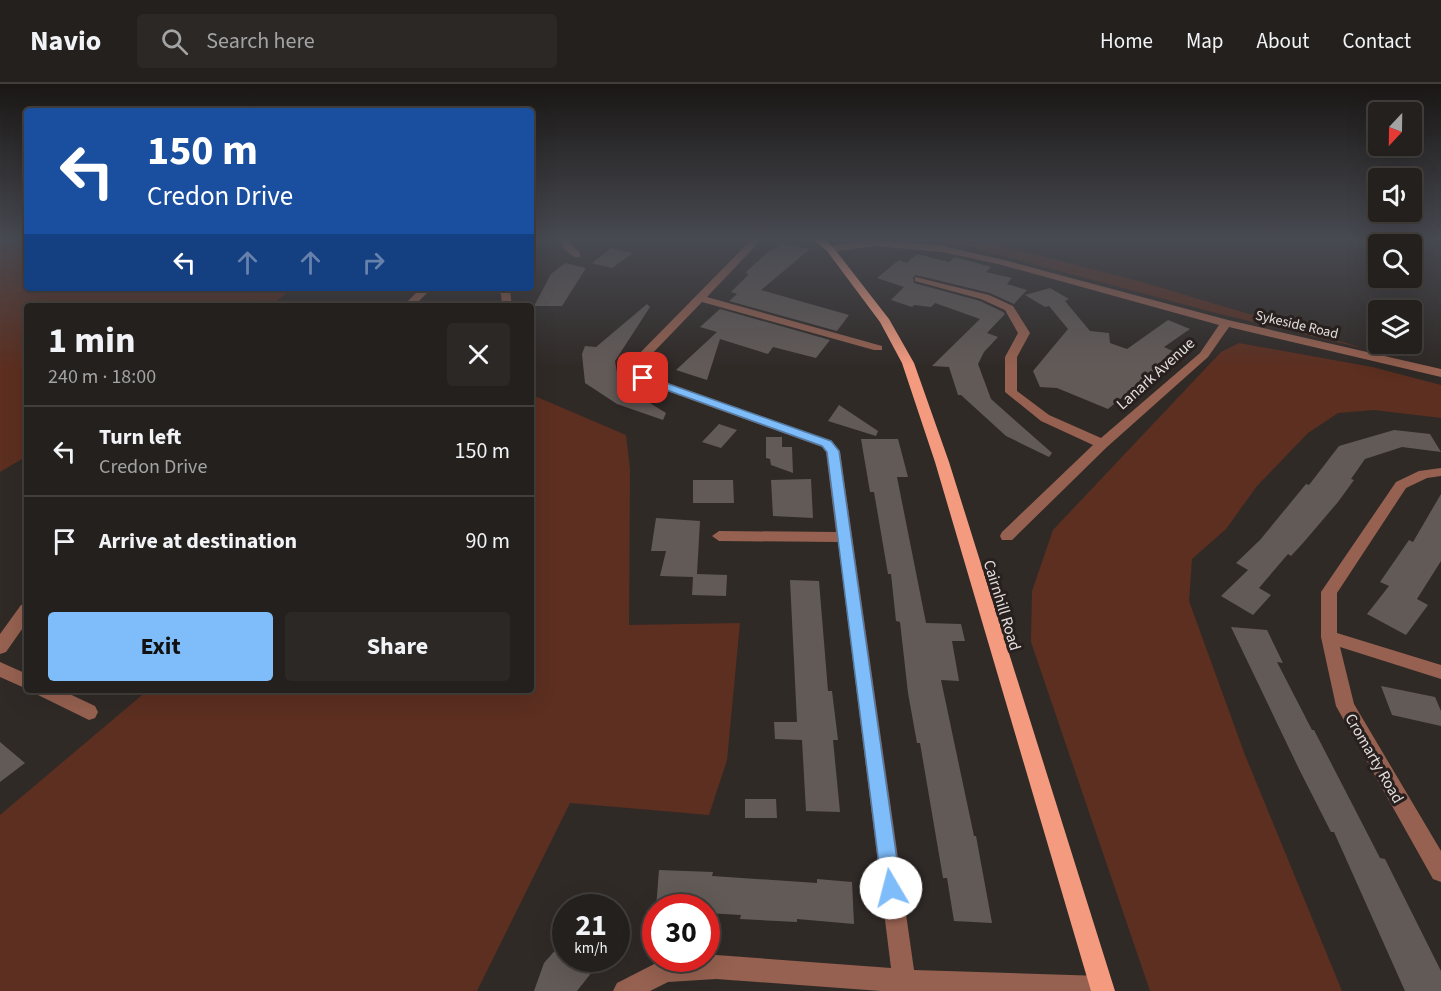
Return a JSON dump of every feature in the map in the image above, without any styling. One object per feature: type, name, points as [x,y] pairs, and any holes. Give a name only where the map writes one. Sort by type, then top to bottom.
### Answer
[{"type":"main road","name":"Cairnhill Road","points":[[855,282],[885,321],[908,363],[942,462],[1103,989]]},
{"type":"street","points":[[715,282],[639,360],[643,378],[826,444],[833,451],[904,981]]},
{"type":"street","points":[[931,282],[985,297],[1009,308],[1024,333],[1011,357],[1011,392],[1045,418],[1102,444]]},
{"type":"street","name":"Sykeside Road","points":[[1078,282],[1226,323],[1441,373]]},
{"type":"street","points":[[411,303],[424,291]]},
{"type":"street","points":[[700,298],[878,348]]},
{"type":"street","name":"Lanark Avenue","points":[[1007,536],[1102,444],[1204,355],[1226,323]]},
{"type":"street","name":"Cromarty Road","points":[[1441,472],[1424,474],[1401,485],[1329,592],[1329,637],[1346,706],[1441,871]]},
{"type":"street","points":[[719,536],[843,537]]},
{"type":"street","points":[[0,647],[24,613]]},
{"type":"street","points":[[1329,637],[1441,672]]},
{"type":"street","points":[[0,669],[24,681]]},
{"type":"street","points":[[50,693],[89,712]]},
{"type":"street","points":[[625,991],[666,970],[716,967],[904,981],[1103,989]]},
{"type":"shaded area","points":[[0,282],[24,282],[24,291],[290,291],[273,303],[24,303],[24,458],[0,472]]},
{"type":"shaded area","points":[[1102,282],[1143,282],[1366,349],[1216,313]]},
{"type":"shaded area","points":[[1239,343],[1372,367],[1441,385],[1441,418],[1374,410],[1338,413],[1308,433],[1257,486],[1226,529],[1192,559],[1189,601],[1245,755],[1342,991],[1150,991],[1031,642],[1032,591],[1053,530],[1221,352]]},
{"type":"shaded area","points":[[534,398],[626,435],[630,469],[629,625],[740,623],[727,760],[709,815],[570,803],[477,991],[0,991],[0,815],[144,693],[534,693]]},
{"type":"building","points":[[547,282],[577,282],[562,306],[534,306]]},
{"type":"building","points":[[741,282],[770,282],[761,290],[849,315],[837,331],[729,301],[737,294],[731,292]]},
{"type":"building","points":[[890,282],[914,282],[980,301],[1005,314],[987,333],[998,337],[984,352],[978,364],[991,399],[1052,453],[1049,457],[1006,436],[961,395],[958,395],[949,367],[932,366],[980,319],[935,303],[931,307],[914,305],[912,307],[891,300],[904,287]]},
{"type":"building","points":[[946,282],[1008,282],[1007,284],[1027,290],[1014,304],[990,293]]},
{"type":"building","points":[[1050,288],[1069,299],[1065,301],[1090,331],[1109,333],[1110,343],[1127,349],[1168,320],[1190,329],[1164,347],[1175,352],[1152,368],[1156,370],[1108,409],[1057,388],[1040,387],[1033,371],[1068,329],[1049,306],[1045,307],[1025,295]]},
{"type":"building","points":[[647,304],[650,307],[615,361],[619,384],[666,413],[663,420],[617,404],[585,383],[582,354],[585,346],[596,347]]},
{"type":"building","points":[[720,309],[830,340],[816,358],[773,347],[768,354],[720,339],[707,380],[676,370],[717,332],[700,327]]},
{"type":"building","points":[[839,405],[878,431],[876,436],[828,421]]},
{"type":"building","points":[[719,424],[737,430],[721,448],[702,442]]},
{"type":"building","points":[[1394,430],[1430,434],[1441,452],[1402,447],[1365,459],[1351,479],[1354,480],[1338,502],[1303,543],[1291,556],[1288,554],[1259,588],[1271,595],[1253,615],[1221,596],[1248,570],[1236,563],[1260,540],[1306,484],[1309,485],[1339,446]]},
{"type":"building","points":[[766,437],[782,437],[782,447],[792,447],[793,473],[771,465],[770,459],[766,458]]},
{"type":"building","points":[[861,439],[898,439],[908,477],[897,477],[926,623],[961,624],[965,641],[952,641],[959,681],[941,680],[974,836],[976,836],[992,923],[954,921],[947,878],[943,878],[920,743],[917,743],[908,693],[900,622],[896,621],[891,574],[888,574],[874,492],[870,492]]},
{"type":"building","points":[[811,479],[813,518],[773,516],[771,480]]},
{"type":"building","points":[[693,480],[733,480],[734,503],[693,503]]},
{"type":"building","points":[[1441,494],[1441,561],[1417,599],[1428,605],[1406,635],[1367,614],[1389,586],[1380,582],[1409,540],[1413,542]]},
{"type":"building","points":[[656,518],[700,521],[697,574],[727,575],[726,596],[692,595],[693,577],[660,576],[666,551],[651,551]]},
{"type":"building","points":[[790,580],[819,581],[828,691],[832,691],[838,740],[833,740],[840,812],[806,811],[802,740],[775,739],[774,722],[797,722]]},
{"type":"building","points":[[1231,627],[1267,630],[1283,663],[1277,662],[1380,858],[1385,859],[1441,971],[1441,991],[1405,991],[1334,832],[1331,832],[1299,769]]},
{"type":"building","points":[[1381,686],[1435,697],[1441,711],[1441,726],[1392,715]]},
{"type":"building","points":[[0,742],[25,763],[0,782]]},
{"type":"building","points":[[745,799],[776,799],[777,818],[745,818]]},
{"type":"building","points":[[659,870],[713,872],[712,876],[817,883],[817,879],[852,882],[854,924],[797,919],[797,922],[740,919],[741,915],[720,914],[720,894],[657,894]]},
{"type":"building","points":[[552,954],[552,972],[592,972],[577,991],[534,991],[544,963]]},
{"type":"route","points":[[643,378],[826,444],[833,451],[891,888]]}]
